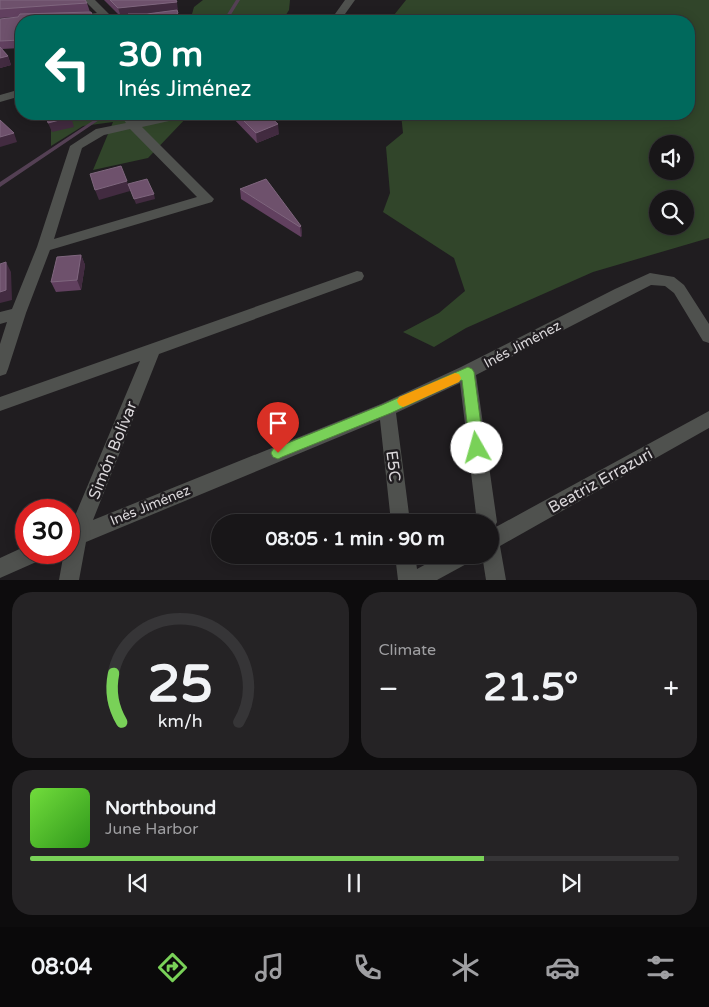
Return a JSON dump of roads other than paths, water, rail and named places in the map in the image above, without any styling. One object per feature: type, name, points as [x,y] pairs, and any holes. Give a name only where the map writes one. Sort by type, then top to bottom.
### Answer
[{"type":"street","points":[[89,0],[105,15]]},
{"type":"street","points":[[339,15],[350,0]]},
{"type":"street","points":[[0,99],[15,94]]},
{"type":"street","points":[[0,368],[18,313],[44,247],[76,146],[100,132],[128,120]]},
{"type":"street","points":[[44,247],[207,199],[131,120]]},
{"type":"street","points":[[0,404],[358,276]]},
{"type":"street","name":"Inés Jiménez","points":[[80,534],[387,409],[468,372],[650,279],[669,281],[679,289],[709,337]]},
{"type":"street","points":[[0,318],[18,313]]},
{"type":"street","name":"Simón Bolívar","points":[[80,520],[152,350]]},
{"type":"street","points":[[468,372],[486,514]]},
{"type":"street","name":"E5C","points":[[387,409],[400,514]]},
{"type":"street","name":"Beatriz Errazuri","points":[[499,536],[709,418]]},
{"type":"street","points":[[0,568],[15,561]]},
{"type":"street","name":"Simón Bolívar","points":[[69,580],[70,564]]},
{"type":"street","points":[[406,564],[408,580]]},
{"type":"street","points":[[416,580],[446,564]]},
{"type":"street","points":[[493,564],[496,580]]},
{"type":"waterway","points":[[229,15],[238,0]]},
{"type":"waterway","points":[[0,185],[97,120]]}]
